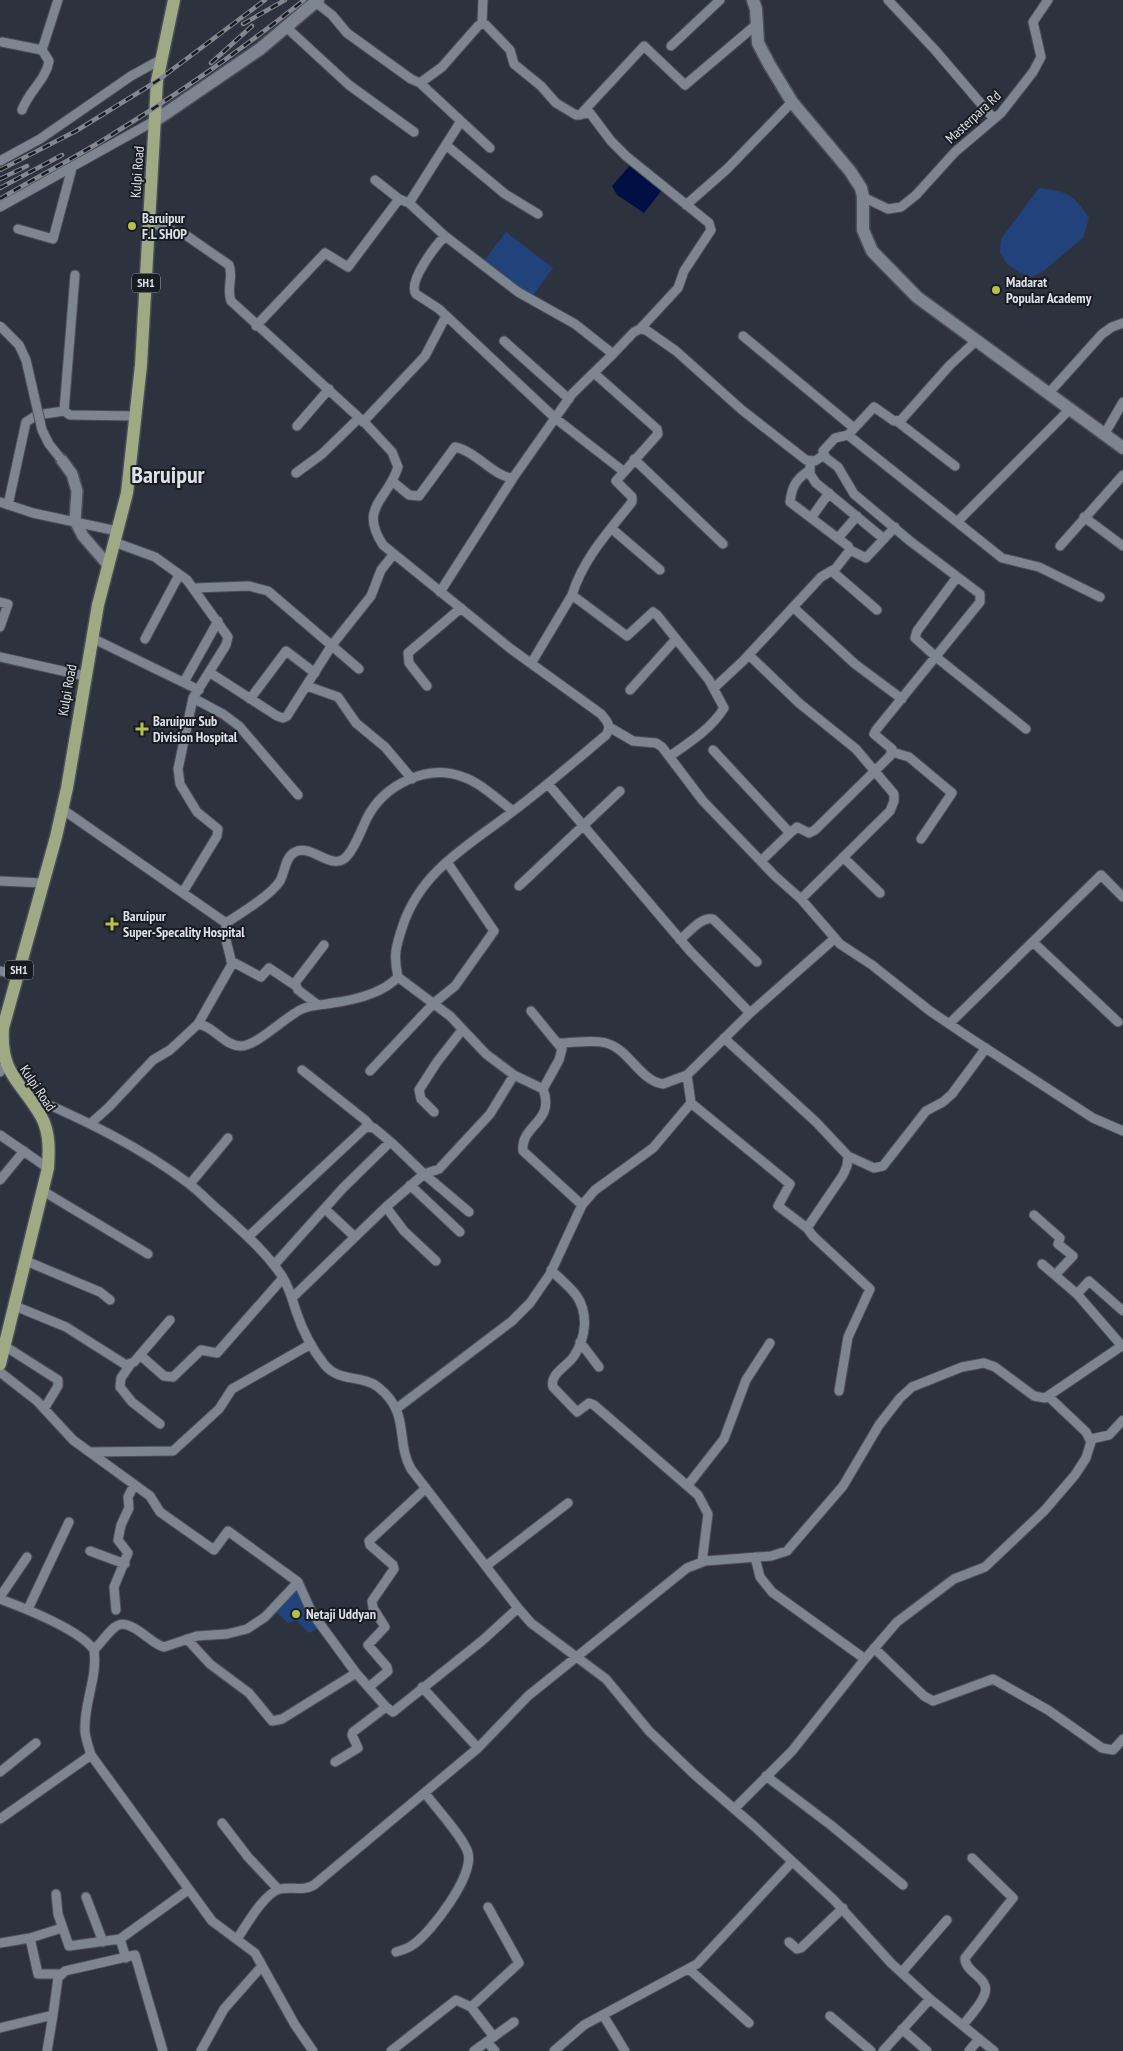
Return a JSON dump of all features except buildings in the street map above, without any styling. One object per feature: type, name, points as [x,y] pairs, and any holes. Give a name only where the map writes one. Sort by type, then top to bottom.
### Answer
[{"type":"main road","name":"Kulpi Road","points":[[0,1364],[2,1344],[15,1306],[43,1190],[48,1168],[49,1150],[46,1128],[42,1118],[2,1068],[2,1028],[62,809],[92,638],[128,486],[136,416],[160,60],[174,0]]},
{"type":"main road","points":[[752,0],[756,9],[758,44],[792,102],[850,171],[861,188],[863,197],[863,230],[872,251],[917,296],[1123,448]]},
{"type":"main road","points":[[156,120],[244,61],[316,1]]},
{"type":"street","points":[[42,50],[58,0]]},
{"type":"street","points":[[420,83],[442,67],[482,23],[483,0]]},
{"type":"street","points":[[671,46],[720,0]]},
{"type":"street","points":[[888,0],[935,50],[994,119]]},
{"type":"street","name":"Masterpara Rd","points":[[863,197],[888,209],[901,207],[916,195],[955,152],[994,119],[1039,64],[1040,51],[1033,22],[1048,0]]},
{"type":"street","points":[[316,1],[332,15],[347,33],[410,79],[420,83],[490,148]]},
{"type":"street","points":[[440,592],[513,478],[569,399],[594,372],[640,329],[678,288],[684,271],[711,230],[709,223],[626,156],[611,141],[593,115],[587,113],[580,115],[556,104],[541,86],[514,64],[508,47],[493,30],[482,23]]},
{"type":"street","points":[[580,115],[644,46],[685,85],[757,24]]},
{"type":"street","points":[[286,27],[349,85],[414,132]]},
{"type":"street","points":[[2,42],[42,50],[47,55],[48,66],[37,86],[25,101],[22,110]]},
{"type":"street","points":[[0,161],[40,140],[131,76],[160,60]]},
{"type":"street","points":[[686,205],[727,170],[792,102]]},
{"type":"street","points":[[0,207],[156,120]]},
{"type":"street","points":[[409,203],[461,121]]},
{"type":"street","points":[[446,145],[495,186],[538,214]]},
{"type":"street","points":[[18,229],[53,239],[72,168]]},
{"type":"street","points":[[374,180],[399,199],[409,203],[445,236],[518,292],[575,324],[613,354]]},
{"type":"street","points":[[256,326],[325,253],[348,267],[399,199]]},
{"type":"street","points":[[148,222],[187,236],[229,265],[232,272],[229,283],[231,301],[256,326],[329,389],[392,452],[398,467],[392,481],[376,505],[372,522],[376,534],[393,555],[462,608],[511,649],[532,662],[601,714],[608,722],[609,727],[606,735],[548,784],[447,862],[425,882],[406,917],[394,953],[398,977],[434,1003],[462,1030],[473,1044],[514,1075],[543,1089],[547,1100],[546,1108],[524,1141],[523,1151],[582,1205]]},
{"type":"street","points":[[445,236],[427,257],[413,291],[446,316],[555,418],[624,472]]},
{"type":"street","points":[[64,411],[75,275]]},
{"type":"street","points":[[296,472],[322,454],[361,420],[421,362],[446,316]]},
{"type":"street","points":[[1048,394],[1102,334],[1112,327],[1123,323]]},
{"type":"street","points":[[0,326],[18,345],[26,360],[42,430],[49,444],[72,474],[77,491],[75,521],[82,536],[108,565]]},
{"type":"street","points":[[640,329],[646,330],[676,352],[810,466],[812,479],[884,539]]},
{"type":"street","points":[[743,336],[854,428]]},
{"type":"street","points":[[898,422],[950,365],[977,340]]},
{"type":"street","points":[[504,341],[569,399]]},
{"type":"street","points":[[532,662],[572,595],[582,569],[632,502],[632,498],[616,481],[658,434],[657,429],[594,372]]},
{"type":"street","points":[[297,426],[329,389]]},
{"type":"street","points":[[1104,435],[1123,402]]},
{"type":"street","points":[[894,527],[866,558],[850,550],[838,538],[790,502],[792,488],[800,476],[824,455],[823,451],[835,438],[848,435],[874,407],[898,422],[955,466]]},
{"type":"street","points":[[957,522],[1069,410]]},
{"type":"street","points":[[136,416],[70,415],[64,411],[37,415],[26,422],[4,504],[33,513],[75,521],[116,537],[156,557],[194,588],[228,637],[226,645],[194,698],[178,769],[180,784],[197,812],[218,829],[217,836],[183,892]]},
{"type":"street","points":[[848,435],[1002,558],[1040,567],[1100,597]]},
{"type":"street","points":[[392,481],[409,495],[419,496],[455,447],[464,448],[506,477],[513,478]]},
{"type":"street","points":[[824,455],[838,467],[854,494],[980,594],[980,602],[874,734],[892,752],[909,757],[952,793],[921,839]]},
{"type":"street","points":[[634,459],[723,544]]},
{"type":"street","points":[[1060,546],[1123,475]]},
{"type":"street","points":[[810,518],[829,493]]},
{"type":"street","points":[[838,538],[857,516]]},
{"type":"street","points":[[1084,517],[1123,546]]},
{"type":"street","points":[[611,528],[660,570]]},
{"type":"street","points":[[714,688],[749,655],[821,577],[833,570],[850,550]]},
{"type":"street","points":[[209,672],[283,718],[290,712],[332,645],[372,596],[381,570],[393,555]]},
{"type":"street","points":[[833,570],[835,575],[877,610]]},
{"type":"street","points":[[145,638],[179,575]]},
{"type":"street","points":[[957,577],[915,634],[916,641],[1026,729]]},
{"type":"street","points":[[194,588],[248,586],[268,591],[359,669]]},
{"type":"street","points":[[572,595],[622,635],[626,636],[647,615],[653,612],[714,688],[724,708],[721,713],[698,735],[670,756]]},
{"type":"street","points":[[0,602],[8,604],[0,627]]},
{"type":"street","points":[[793,607],[862,671],[902,699]]},
{"type":"street","points":[[427,686],[409,663],[408,653],[462,608]]},
{"type":"street","points":[[184,682],[218,621]]},
{"type":"street","points":[[92,638],[199,690]]},
{"type":"street","points":[[630,690],[676,639]]},
{"type":"street","points":[[250,699],[286,651],[315,673]]},
{"type":"street","points":[[749,655],[799,702],[856,749],[894,794],[894,801],[890,810],[801,899]]},
{"type":"street","points":[[0,656],[85,676]]},
{"type":"street","points":[[307,686],[338,698],[356,723],[386,747],[412,779]]},
{"type":"street","points":[[194,698],[223,714],[239,726],[298,796]]},
{"type":"street","points":[[609,727],[637,742],[656,743],[670,756],[702,801],[801,899],[834,939],[872,965],[949,1024],[1093,1118],[1123,1131]]},
{"type":"street","points":[[713,750],[790,833]]},
{"type":"street","points":[[761,861],[797,827],[809,833],[816,830],[876,772],[892,752]]},
{"type":"street","points":[[226,923],[276,886],[288,858],[294,852],[305,851],[336,862],[343,860],[349,854],[379,800],[386,792],[402,782],[442,772],[464,777],[513,811]]},
{"type":"street","points":[[548,784],[680,940],[750,1013]]},
{"type":"street","points":[[520,886],[620,791]]},
{"type":"street","points":[[62,809],[226,923]]},
{"type":"street","points":[[843,857],[880,893]]},
{"type":"street","points":[[370,1071],[434,1003],[455,986],[494,931],[447,862]]},
{"type":"street","points":[[949,1024],[1034,943],[1101,874],[1123,898]]},
{"type":"street","points":[[0,881],[43,883]]},
{"type":"street","points":[[680,940],[702,920],[709,917],[757,962]]},
{"type":"street","points":[[90,1124],[109,1107],[153,1060],[170,1050],[198,1024],[229,972],[231,961],[226,940],[226,923]]},
{"type":"street","points":[[559,1043],[605,1043],[615,1047],[658,1083],[663,1084],[687,1075],[750,1013],[834,939]]},
{"type":"street","points":[[1034,943],[1118,1022]]},
{"type":"street","points":[[296,986],[296,981],[324,945]]},
{"type":"street","points":[[231,961],[261,977],[269,968],[296,986],[318,1006]]},
{"type":"street","points":[[0,971],[18,975]]},
{"type":"street","points":[[198,1024],[204,1025],[231,1044],[242,1046],[252,1043],[286,1018],[304,1008],[366,996],[391,984],[398,977]]},
{"type":"street","points":[[531,1011],[559,1043],[562,1053],[543,1089]]},
{"type":"street","points":[[434,1112],[421,1099],[419,1090],[462,1030]]},
{"type":"street","points":[[724,1038],[816,1122],[842,1147],[848,1156],[874,1168],[883,1166],[926,1110],[943,1102],[952,1094],[986,1048]]},
{"type":"street","points":[[302,1070],[365,1120],[469,1212]]},
{"type":"street","points":[[293,1297],[410,1185],[424,1174],[439,1169],[458,1146],[481,1124],[514,1075]]},
{"type":"street","points":[[687,1075],[691,1103],[790,1184],[778,1206],[807,1228],[813,1236],[870,1289],[848,1337],[839,1391]]},
{"type":"street","points":[[24,1094],[130,1144],[190,1184],[249,1236],[283,1278],[293,1297],[296,1311],[311,1344],[332,1372],[339,1376],[372,1384],[383,1392],[396,1409],[401,1418],[407,1462],[518,1608],[542,1632],[606,1679],[655,1736],[695,1776],[843,1908],[902,1972],[930,1998],[994,2051]]},
{"type":"street","points":[[396,1409],[512,1321],[538,1294],[582,1205],[595,1190],[653,1148],[691,1103]]},
{"type":"street","points":[[249,1236],[361,1131],[370,1126]]},
{"type":"street","points":[[0,1135],[48,1168]]},
{"type":"street","points":[[190,1184],[228,1138]]},
{"type":"street","points":[[274,1265],[324,1208],[382,1148],[393,1144]]},
{"type":"street","points":[[0,1180],[24,1151]]},
{"type":"street","points":[[807,1228],[843,1175],[847,1166],[848,1156]]},
{"type":"street","points":[[410,1185],[460,1232]]},
{"type":"street","points":[[43,1190],[148,1254]]},
{"type":"street","points":[[386,1207],[404,1231],[436,1261]]},
{"type":"street","points":[[324,1208],[356,1237]]},
{"type":"street","points":[[1034,1215],[1059,1238],[1058,1244],[1073,1256],[1055,1275]]},
{"type":"street","points":[[26,1261],[100,1292],[110,1300]]},
{"type":"street","points":[[1042,1264],[1077,1294],[1122,1346],[1080,1372],[1049,1397]]},
{"type":"street","points":[[551,1270],[576,1295],[586,1319],[574,1356],[553,1379],[553,1387],[575,1412],[579,1412],[589,1403],[597,1407],[688,1485],[703,1502],[708,1514],[702,1562]]},
{"type":"street","points":[[140,1355],[164,1376],[173,1377],[201,1350],[217,1353],[283,1278]]},
{"type":"street","points":[[1077,1294],[1089,1281],[1123,1311]]},
{"type":"street","points":[[15,1306],[58,1323],[123,1364],[130,1365]]},
{"type":"street","points":[[160,1424],[132,1402],[120,1387],[121,1378],[130,1365],[170,1320]]},
{"type":"street","points":[[580,1342],[599,1367]]},
{"type":"street","points":[[688,1485],[724,1439],[746,1380],[770,1343]]},
{"type":"street","points":[[2,1344],[58,1380],[58,1386],[44,1409]]},
{"type":"street","points":[[89,1452],[173,1451],[219,1409],[238,1386],[311,1344]]},
{"type":"street","points":[[237,1939],[262,1903],[278,1889],[301,1890],[314,1885],[478,1748],[521,1703],[688,1568],[702,1562],[783,1553],[791,1548],[843,1486],[879,1425],[895,1404],[912,1387],[962,1367],[984,1363],[995,1367],[1034,1396],[1049,1397],[1091,1439],[1091,1446],[1079,1469],[1029,1526],[985,1567],[954,1579],[905,1614],[874,1648],[792,1751],[734,1809]]},
{"type":"street","points":[[0,1372],[37,1401],[64,1432],[150,1496],[160,1512],[214,1550],[228,1531],[298,1582],[312,1613],[356,1672],[386,1708],[396,1711],[422,1687],[483,1640],[518,1608]]},
{"type":"street","points":[[1091,1439],[1109,1435],[1123,1420]]},
{"type":"street","points":[[116,1610],[114,1588],[128,1554],[118,1540],[121,1525],[129,1508],[128,1497],[134,1485]]},
{"type":"street","points":[[369,1687],[388,1671],[387,1667],[368,1645],[385,1627],[373,1608],[372,1601],[394,1569],[368,1541],[426,1488]]},
{"type":"street","points":[[486,1566],[568,1503]]},
{"type":"street","points":[[28,1609],[69,1522]]},
{"type":"street","points":[[90,1551],[125,1564]]},
{"type":"street","points":[[27,1557],[0,1598],[28,1609],[84,1639],[94,1650],[94,1671],[85,1723],[85,1734],[91,1755],[188,1890],[218,1926],[255,1953],[295,2025],[313,2051]]},
{"type":"street","points":[[755,1557],[760,1577],[772,1592],[865,1659]]},
{"type":"street","points":[[94,1650],[117,1625],[125,1623],[133,1626],[160,1646],[168,1646],[187,1639],[238,1632],[257,1624],[298,1582]]},
{"type":"street","points":[[187,1639],[210,1664],[249,1693],[272,1721],[282,1719],[356,1672]]},
{"type":"street","points":[[874,1648],[924,1696],[933,1701],[987,1679],[994,1679],[1048,1710],[1102,1748],[1112,1750],[1123,1739]]},
{"type":"street","points":[[422,1687],[478,1748]]},
{"type":"street","points":[[336,1762],[358,1748],[352,1735],[353,1732],[386,1708]]},
{"type":"street","points":[[0,1772],[36,1743]]},
{"type":"street","points":[[0,1819],[91,1755]]},
{"type":"street","points":[[766,1776],[832,1826],[903,1886]]},
{"type":"street","points":[[396,1952],[416,1943],[431,1927],[461,1883],[469,1861],[464,1845],[425,1793]]},
{"type":"street","points":[[222,1823],[248,1857],[278,1889]]},
{"type":"street","points":[[963,2025],[986,1990],[985,1984],[966,1965],[965,1958],[1012,1898],[972,1858]]},
{"type":"street","points":[[554,2051],[575,2032],[689,1969],[702,1959],[792,1862]]},
{"type":"street","points":[[56,1894],[62,1928],[71,1948],[120,1939],[188,1890]]},
{"type":"street","points":[[86,1897],[103,1942]]},
{"type":"street","points":[[471,2007],[519,1963],[488,1907]]},
{"type":"street","points":[[789,1942],[797,1949],[801,1948],[843,1908]]},
{"type":"street","points":[[902,1972],[947,1920]]},
{"type":"street","points":[[0,1943],[30,1938],[62,1928]]},
{"type":"street","points":[[30,1938],[38,1974],[60,1974],[65,1971],[135,1956],[163,2051]]},
{"type":"street","points":[[120,1939],[126,1958]]},
{"type":"street","points":[[201,2051],[224,2009],[262,1966]]},
{"type":"street","points":[[689,1969],[749,2023]]},
{"type":"street","points":[[47,2051],[60,1974]]},
{"type":"street","points":[[883,2051],[930,1998]]},
{"type":"street","points":[[391,2051],[452,2002],[459,2000],[471,2007],[491,2039],[495,2051]]},
{"type":"street","points":[[0,2028],[53,2015]]},
{"type":"street","points":[[603,2015],[625,2051]]},
{"type":"street","points":[[830,2016],[871,2051]]},
{"type":"street","points":[[474,2051],[514,2022]]},
{"type":"street","points":[[902,2030],[927,2051]]},
{"type":"street","points":[[969,2051],[979,2039]]},
{"type":"shaded area","points":[[631,164],[662,190],[644,213],[617,195],[612,186]]},
{"type":"shaded area","points":[[1039,188],[1069,195],[1078,203],[1089,218],[1083,238],[1042,272],[1032,277],[1020,273],[1006,263],[1000,252],[1001,239]]},
{"type":"shaded area","points":[[506,232],[553,268],[531,298],[483,262]]},
{"type":"shaded area","name":"Netaji Uddyan","points":[[298,1586],[314,1601],[312,1609],[319,1628],[309,1633],[296,1620],[288,1623],[273,1609]]},
{"type":"railway","points":[[0,170],[76,131],[157,81],[265,0]]},
{"type":"railway","points":[[243,24],[285,0]]},
{"type":"railway","points":[[0,199],[140,117],[212,69],[304,0]]},
{"type":"railway","points":[[211,63],[252,26]]},
{"type":"railway","points":[[0,188],[62,155]]},
{"type":"railway","points":[[0,179],[27,166]]},
{"type":"place","name":"Baruipur F.L SHOP","points":[[132,226]]},
{"type":"place","name":"Madarat Popular Academy","points":[[996,290]]},
{"type":"place","name":"Baruipur Sub Division Hospital","points":[[142,729]]},
{"type":"place","name":"Baruipur Super-Specality Hospital","points":[[112,924]]},
{"type":"place","name":"Netaji Uddyan","points":[[296,1614]]},
{"type":"district","name":"Baruipur","points":[[168,475]]}]
